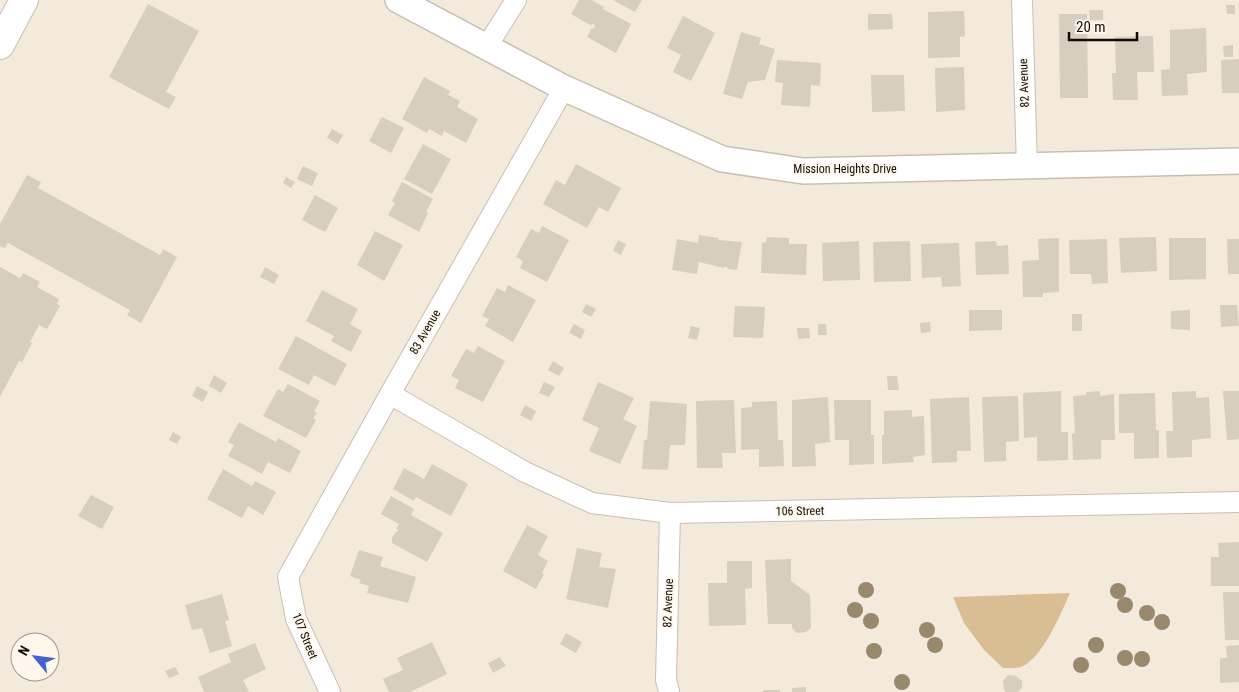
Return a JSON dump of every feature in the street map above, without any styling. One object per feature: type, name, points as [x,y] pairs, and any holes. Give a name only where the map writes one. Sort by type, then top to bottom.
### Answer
[{"type":"main road","points":[[0,45],[24,0]]},
{"type":"street","name":"Mission Heights Drive","points":[[398,0],[564,88],[722,159],[803,171],[1239,161]]},
{"type":"street","points":[[486,48],[516,0]]},
{"type":"street","name":"82 Avenue","points":[[1022,0],[1027,166]]},
{"type":"street","name":"83 Avenue","points":[[288,577],[564,88]]},
{"type":"street","name":"106 Street","points":[[390,394],[525,472],[592,503],[670,513],[1239,502]]},
{"type":"street","name":"82 Avenue","points":[[669,692],[666,680],[670,513]]},
{"type":"street","name":"107 Street","points":[[288,577],[296,619],[330,692]]},
{"type":"shaded area","points":[[1070,593],[1051,634],[1038,654],[1019,668],[1003,668],[984,650],[964,623],[953,597]]},
{"type":"building","points":[[579,0],[592,0],[604,7],[603,9],[631,24],[616,53],[587,37],[591,29],[595,28],[594,24],[590,25],[571,14]]},
{"type":"building","points":[[613,0],[642,0],[635,12]]},
{"type":"building","points":[[148,4],[199,31],[166,92],[176,97],[169,109],[109,77]]},
{"type":"building","points":[[1226,5],[1235,5],[1235,14],[1227,14]]},
{"type":"building","points":[[1089,10],[1103,10],[1103,20],[1090,20]]},
{"type":"building","points":[[964,11],[965,36],[960,37],[960,57],[928,58],[928,12]]},
{"type":"building","points":[[868,14],[892,14],[893,29],[868,30]]},
{"type":"building","points":[[1059,14],[1087,14],[1088,98],[1060,98]]},
{"type":"building","points":[[683,16],[715,33],[691,81],[673,72],[681,55],[667,48]]},
{"type":"building","points":[[1206,28],[1207,72],[1187,74],[1188,95],[1162,96],[1161,70],[1170,69],[1170,30]]},
{"type":"building","points":[[741,32],[761,38],[759,44],[775,49],[765,80],[748,82],[742,99],[723,94]]},
{"type":"building","points":[[1153,36],[1154,72],[1137,72],[1138,100],[1113,100],[1112,73],[1116,73],[1115,37]]},
{"type":"building","points":[[1233,45],[1233,57],[1224,57],[1223,46]]},
{"type":"building","points":[[1239,59],[1239,93],[1222,93],[1221,60]]},
{"type":"building","points":[[777,60],[821,63],[820,86],[811,85],[810,107],[781,105],[783,83],[775,82]]},
{"type":"building","points":[[964,67],[965,110],[936,112],[935,68]]},
{"type":"building","points":[[871,75],[904,75],[905,111],[872,112]]},
{"type":"building","points":[[424,77],[450,91],[448,95],[460,101],[457,107],[478,119],[466,143],[444,131],[442,136],[429,129],[427,133],[402,119]]},
{"type":"building","points":[[382,117],[404,128],[391,153],[369,141]]},
{"type":"building","points":[[332,129],[343,135],[338,144],[327,138]]},
{"type":"building","points":[[423,144],[451,159],[432,194],[404,179]]},
{"type":"building","points":[[576,164],[621,188],[608,212],[599,207],[587,228],[543,204],[556,180],[565,185]]},
{"type":"building","points":[[303,166],[318,173],[312,186],[297,179]]},
{"type":"building","points":[[27,175],[41,182],[38,188],[160,255],[163,249],[177,257],[141,323],[127,315],[130,310],[8,243],[5,248],[0,246],[0,224]]},
{"type":"building","points":[[286,177],[295,182],[291,188],[283,183]]},
{"type":"building","points":[[402,182],[433,199],[419,232],[388,215],[395,203],[392,201]]},
{"type":"building","points":[[315,195],[338,208],[325,232],[302,220]]},
{"type":"building","points":[[542,226],[569,240],[547,282],[520,268],[523,261],[516,257],[531,229],[539,233]]},
{"type":"building","points":[[375,231],[403,245],[384,281],[357,265]]},
{"type":"building","points":[[699,235],[718,238],[718,240],[742,242],[737,270],[728,269],[726,266],[724,268],[699,262],[697,274],[672,270],[677,239],[698,243]]},
{"type":"building","points":[[767,237],[789,238],[789,244],[807,244],[806,275],[761,273],[762,243],[766,242]]},
{"type":"building","points":[[1156,237],[1157,271],[1121,273],[1119,238]]},
{"type":"building","points":[[1059,238],[1059,292],[1043,293],[1043,297],[1023,297],[1022,261],[1039,260],[1038,239]]},
{"type":"building","points":[[1169,238],[1206,238],[1206,279],[1169,280]]},
{"type":"building","points":[[1107,239],[1108,283],[1092,284],[1091,274],[1070,274],[1069,240]]},
{"type":"building","points":[[1227,239],[1239,239],[1239,274],[1228,274]]},
{"type":"building","points":[[618,240],[626,244],[621,255],[613,251]]},
{"type":"building","points":[[859,241],[860,280],[823,281],[822,243]]},
{"type":"building","points":[[910,241],[911,281],[874,282],[873,242]]},
{"type":"building","points":[[996,241],[997,246],[1008,245],[1009,274],[976,275],[975,242]]},
{"type":"building","points":[[959,243],[961,286],[942,287],[941,277],[922,278],[921,244]]},
{"type":"building","points":[[0,267],[20,278],[23,273],[40,282],[37,287],[59,299],[57,304],[60,306],[47,329],[39,325],[22,362],[19,361],[0,397]]},
{"type":"building","points":[[265,267],[279,275],[274,284],[260,277]]},
{"type":"building","points":[[508,285],[536,300],[513,342],[485,326],[489,319],[482,316],[497,288],[505,292]]},
{"type":"building","points":[[322,290],[358,309],[350,324],[362,331],[351,352],[331,341],[334,336],[306,321]]},
{"type":"building","points":[[586,304],[596,309],[591,317],[582,312]]},
{"type":"building","points":[[1220,305],[1237,305],[1239,326],[1221,327]]},
{"type":"building","points":[[735,306],[765,307],[763,338],[733,337]]},
{"type":"building","points":[[969,310],[1002,310],[1002,330],[969,331]]},
{"type":"building","points":[[1190,310],[1190,330],[1171,329],[1171,311]]},
{"type":"building","points":[[1072,314],[1082,314],[1082,331],[1072,331]]},
{"type":"building","points":[[930,322],[931,332],[921,333],[920,323]]},
{"type":"building","points":[[574,324],[585,330],[581,339],[569,333]]},
{"type":"building","points":[[818,324],[826,324],[827,335],[818,335]]},
{"type":"building","points":[[691,326],[700,328],[697,340],[688,338]]},
{"type":"building","points":[[797,328],[809,328],[810,338],[798,339]]},
{"type":"building","points":[[296,336],[347,364],[335,386],[314,375],[309,385],[278,369]]},
{"type":"building","points":[[478,346],[505,361],[483,402],[455,388],[459,380],[451,376],[466,349],[474,353]]},
{"type":"building","points":[[553,361],[564,368],[559,376],[548,370]]},
{"type":"building","points":[[214,375],[227,383],[221,393],[209,386]]},
{"type":"building","points":[[887,376],[897,376],[899,390],[888,390]]},
{"type":"building","points":[[544,382],[555,387],[549,397],[539,393]]},
{"type":"building","points":[[598,382],[634,398],[623,419],[637,426],[620,464],[589,451],[599,428],[582,420]]},
{"type":"building","points":[[288,384],[320,401],[314,411],[317,413],[313,418],[316,420],[306,438],[263,416],[278,389],[283,392]]},
{"type":"building","points":[[197,386],[208,392],[203,402],[192,396]]},
{"type":"building","points":[[1061,391],[1061,432],[1068,432],[1068,460],[1037,461],[1037,437],[1024,438],[1023,393]]},
{"type":"building","points":[[1100,391],[1100,396],[1114,394],[1115,440],[1101,440],[1101,459],[1073,460],[1072,434],[1075,433],[1073,396],[1086,395],[1086,392]]},
{"type":"building","points":[[1196,391],[1196,398],[1209,397],[1211,438],[1192,440],[1192,457],[1167,458],[1166,431],[1173,431],[1172,392]]},
{"type":"building","points":[[1223,391],[1239,391],[1239,439],[1227,440]]},
{"type":"building","points":[[1155,393],[1156,430],[1159,430],[1159,458],[1134,459],[1134,433],[1119,433],[1119,394]]},
{"type":"building","points":[[1018,396],[1019,441],[1006,442],[1006,461],[984,462],[982,397]]},
{"type":"building","points":[[828,397],[830,442],[815,444],[816,466],[792,467],[792,400]]},
{"type":"building","points":[[969,397],[971,451],[957,451],[957,462],[932,463],[930,399]]},
{"type":"building","points":[[734,400],[736,453],[722,453],[723,468],[697,468],[696,401]]},
{"type":"building","points":[[834,400],[871,400],[871,435],[874,435],[874,464],[849,465],[849,440],[835,440]]},
{"type":"building","points":[[650,401],[687,404],[685,445],[670,445],[668,470],[642,469],[644,440],[647,440]]},
{"type":"building","points":[[777,401],[778,440],[783,440],[784,466],[759,467],[759,449],[741,450],[741,408],[752,407],[752,402]]},
{"type":"building","points":[[525,405],[536,411],[531,421],[520,415]]},
{"type":"building","points":[[912,410],[912,417],[924,416],[925,455],[913,457],[914,462],[882,464],[884,411]]},
{"type":"building","points":[[239,422],[276,442],[278,438],[301,451],[290,473],[268,462],[262,474],[228,456],[234,445],[228,442]]},
{"type":"building","points":[[173,432],[181,437],[177,444],[169,440]]},
{"type":"building","points":[[432,464],[468,484],[451,516],[416,497],[414,501],[393,489],[404,468],[424,479]]},
{"type":"building","points":[[223,469],[252,486],[255,481],[276,492],[263,515],[248,506],[242,518],[207,499]]},
{"type":"building","points":[[91,495],[114,507],[102,529],[78,516]]},
{"type":"building","points":[[391,496],[414,509],[411,515],[443,533],[427,562],[392,543],[392,538],[399,530],[396,529],[399,524],[381,514]]},
{"type":"building","points":[[527,525],[548,536],[538,555],[548,561],[536,589],[503,571]]},
{"type":"building","points":[[1239,542],[1239,586],[1211,586],[1211,557],[1219,557],[1218,543]]},
{"type":"building","points":[[577,548],[602,553],[599,567],[616,569],[608,608],[566,599]]},
{"type":"building","points":[[359,550],[383,557],[380,566],[416,577],[408,603],[367,593],[369,586],[359,583],[361,580],[350,576]]},
{"type":"building","points":[[791,559],[791,581],[810,595],[811,628],[806,632],[797,633],[792,628],[792,624],[768,624],[765,560]]},
{"type":"building","points":[[727,561],[752,561],[752,588],[745,589],[746,625],[709,626],[708,583],[727,583]]},
{"type":"building","points":[[1223,592],[1239,592],[1239,640],[1225,640]]},
{"type":"building","points":[[222,594],[229,620],[225,621],[232,646],[210,653],[202,628],[192,630],[185,605]]},
{"type":"building","points":[[566,633],[582,642],[576,653],[560,644]]},
{"type":"building","points":[[432,642],[447,674],[410,692],[389,692],[383,679],[403,670],[397,658]]},
{"type":"building","points":[[255,643],[266,669],[243,680],[249,692],[204,692],[198,677],[231,662],[228,654]]},
{"type":"building","points":[[1239,645],[1239,682],[1220,683],[1220,658],[1227,658],[1226,646]]},
{"type":"building","points":[[500,657],[506,666],[493,673],[488,663]]},
{"type":"building","points":[[175,667],[179,674],[169,678],[165,671]]},
{"type":"building","points":[[1008,675],[1016,676],[1022,681],[1022,688],[1018,692],[1006,692],[1004,690],[1003,681]]},
{"type":"building","points":[[806,687],[806,692],[792,692],[792,688]]},
{"type":"building","points":[[763,690],[780,690],[780,692],[763,692]]}]
